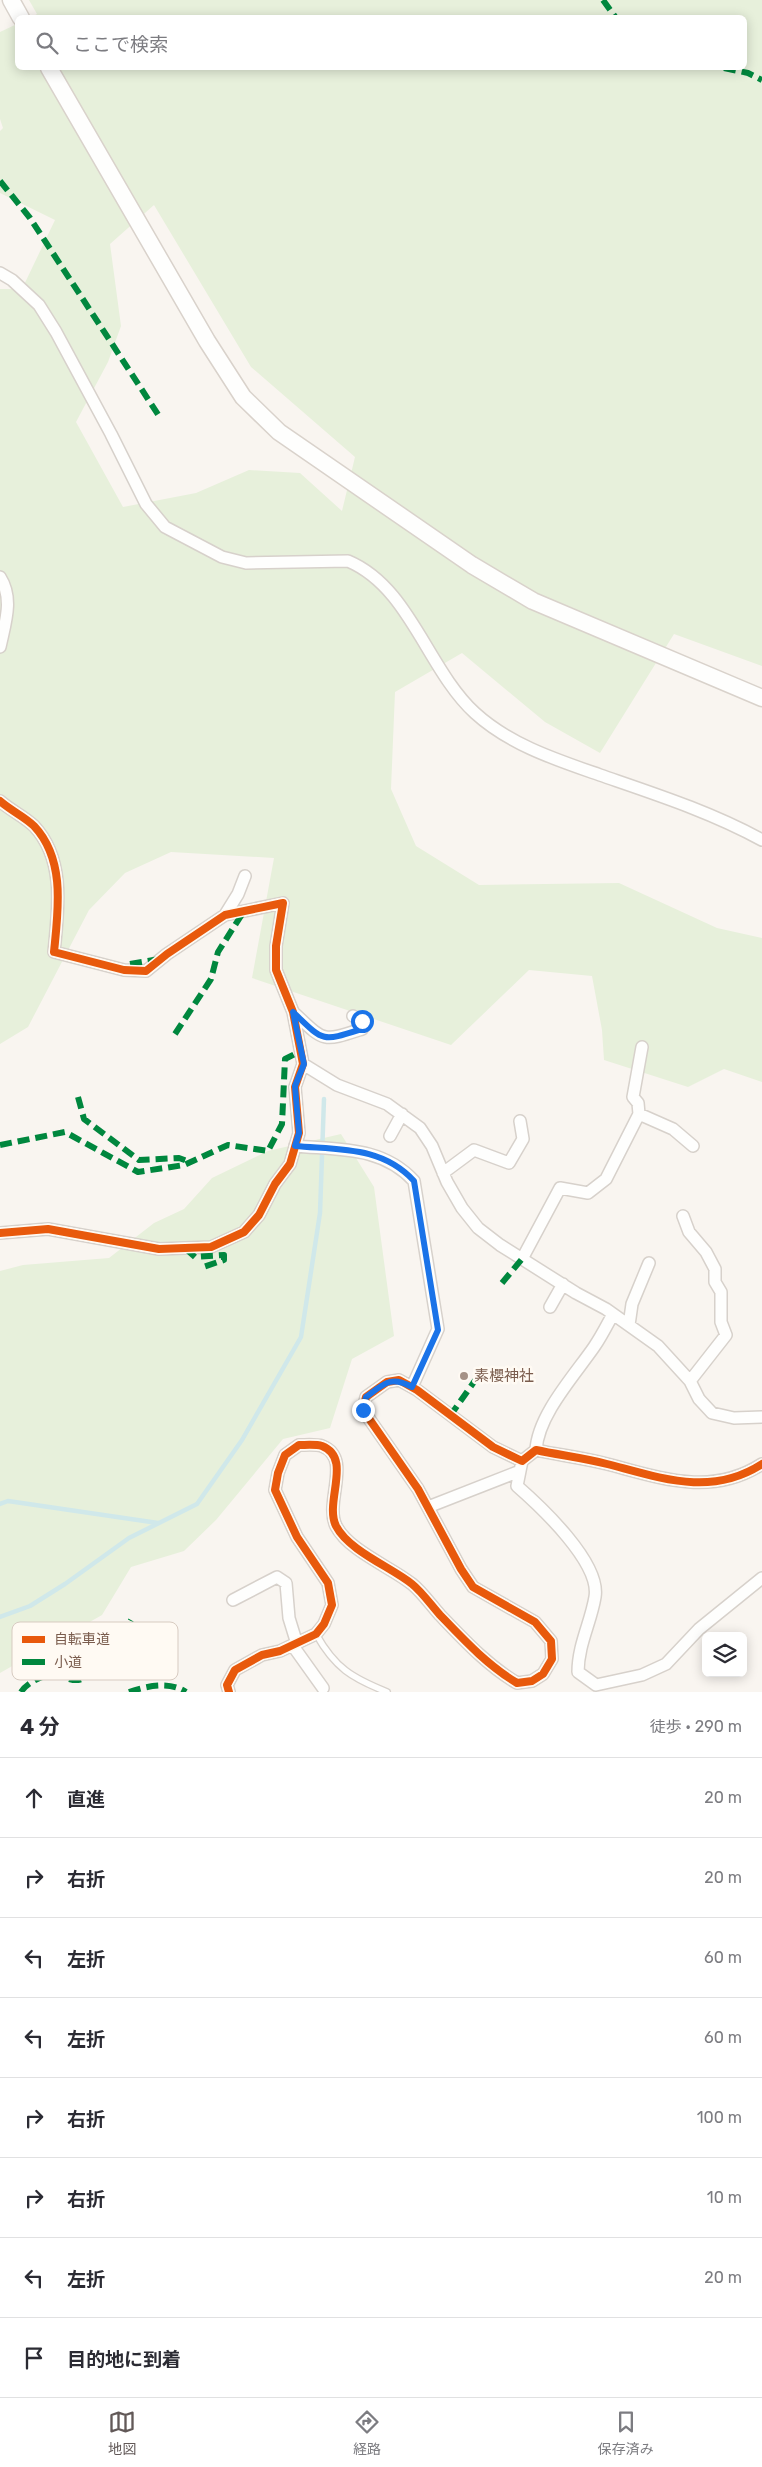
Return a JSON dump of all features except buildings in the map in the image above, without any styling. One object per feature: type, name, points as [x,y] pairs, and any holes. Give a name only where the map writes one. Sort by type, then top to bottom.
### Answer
[{"type":"street","points":[[11,0],[19,15]]},
{"type":"street","points":[[51,70],[207,342],[243,397],[278,432],[472,565],[533,601],[762,698]]},
{"type":"street","points":[[0,273],[12,280],[39,305],[56,332],[146,504],[165,527],[222,558],[246,563],[348,561],[363,567],[384,586],[411,618],[429,654],[454,692],[477,714],[505,734],[545,755],[690,807],[762,840]]},
{"type":"street","points":[[0,577],[6,586],[8,608],[0,647]]},
{"type":"street","points":[[0,801],[34,826],[51,852],[59,893],[54,952],[124,970],[146,971],[225,915],[283,903],[276,946],[276,970],[293,1012],[304,1064],[295,1086],[299,1133],[290,1164],[275,1184],[259,1215],[244,1232],[211,1247],[159,1249],[48,1229],[0,1233]]},
{"type":"street","points":[[225,915],[238,894],[245,876]]},
{"type":"street","points":[[293,1012],[316,1034],[331,1039],[362,1029],[362,1021],[352,1016]]},
{"type":"street","points":[[522,1259],[560,1188],[588,1192],[606,1179],[638,1114],[638,1103],[634,1097],[642,1047]]},
{"type":"street","points":[[304,1064],[336,1085],[387,1104],[420,1128],[432,1146],[443,1173],[462,1208],[478,1228],[522,1259],[613,1314],[658,1346],[690,1381],[699,1399],[712,1413],[734,1418],[762,1417]]},
{"type":"street","points":[[390,1136],[402,1114]]},
{"type":"street","points":[[638,1114],[672,1128],[693,1146]]},
{"type":"street","points":[[443,1173],[474,1150],[509,1162],[523,1139],[520,1120]]},
{"type":"street","points":[[295,1146],[372,1153],[403,1169],[414,1181],[438,1330],[412,1387]]},
{"type":"street","points":[[683,1216],[689,1232],[706,1252],[715,1269],[715,1282],[722,1292],[721,1318],[726,1335],[690,1381]]},
{"type":"street","points":[[629,1325],[632,1304],[649,1263]]},
{"type":"street","points":[[550,1307],[563,1284]]},
{"type":"street","points":[[712,1309],[721,1318]]},
{"type":"street","points":[[428,1507],[521,1466],[536,1450],[536,1442],[544,1420],[595,1346],[613,1314]]},
{"type":"street","points":[[229,1692],[227,1685],[234,1670],[262,1655],[295,1645],[316,1634],[324,1624],[332,1605],[328,1584],[297,1537],[276,1490],[278,1474],[285,1455],[299,1445],[322,1446],[334,1456],[338,1466],[331,1510],[336,1526],[341,1533],[377,1561],[412,1584],[494,1669],[517,1683],[532,1681],[543,1674],[552,1659],[551,1641],[535,1622],[473,1588],[418,1489],[363,1410],[366,1397],[387,1382],[399,1380],[412,1387],[521,1466]]},
{"type":"street","points":[[536,1450],[605,1463],[671,1481],[725,1480],[745,1475],[762,1464]]},
{"type":"street","points":[[521,1466],[517,1486],[543,1509],[584,1558],[592,1575],[596,1595],[578,1659],[578,1672],[596,1685],[642,1675],[666,1664],[699,1629],[762,1578]]},
{"type":"street","points":[[233,1600],[277,1577],[286,1584],[289,1618],[295,1645],[323,1688]]},
{"type":"lane","points":[[316,1634],[328,1655],[358,1680],[387,1692]]},
{"type":"green space","points":[[29,0],[762,0],[762,666],[674,634],[600,753],[545,722],[462,653],[395,692],[391,789],[416,846],[479,885],[619,883],[717,928],[762,938],[762,1082],[724,1069],[688,1087],[604,1060],[602,1030],[592,976],[529,970],[451,1045],[252,978],[274,858],[171,852],[125,873],[89,910],[28,1027],[0,1044],[0,289],[22,289],[55,220],[0,193],[0,131],[3,128],[0,119],[0,32],[15,25],[15,70],[747,70],[747,15],[36,15],[37,14]],"holes":[[[154,205],[251,367],[355,457],[342,511],[300,473],[249,470],[196,493],[123,507],[76,422],[108,362],[121,326],[110,244]]]},
{"type":"green space","points":[[341,1134],[374,1187],[394,1336],[352,1359],[330,1428],[283,1439],[216,1520],[184,1551],[131,1567],[102,1615],[90,1622],[12,1622],[12,1666],[0,1673],[0,1271],[23,1265],[109,1258],[154,1223],[184,1209],[212,1178],[268,1151]]},
{"type":"waterway","points":[[0,1617],[30,1606],[65,1584],[129,1538],[197,1504],[242,1440],[301,1337],[320,1213],[324,1099]]},
{"type":"waterway","points":[[0,1504],[8,1501],[158,1523]]},
{"type":"marked path","points":[[603,0],[614,15]]},
{"type":"marked path","points":[[734,70],[748,73],[762,80]]},
{"type":"marked path","points":[[0,181],[30,218],[161,419]]},
{"type":"marked path","points":[[175,1034],[211,979],[218,952],[244,911]]},
{"type":"marked path","points":[[130,964],[160,959]]},
{"type":"marked path","points":[[0,1145],[65,1132],[138,1172],[184,1165],[228,1145],[268,1151],[282,1124],[285,1059],[301,1051]]},
{"type":"marked path","points":[[78,1097],[84,1119],[139,1160],[179,1158],[190,1162]]},
{"type":"marked path","points":[[186,1249],[195,1257],[224,1255],[224,1260],[200,1268]]},
{"type":"marked path","points":[[502,1283],[522,1259]]},
{"type":"marked path","points":[[450,1416],[481,1372]]},
{"type":"marked path","points":[[21,1692],[36,1680]]},
{"type":"marked path","points":[[129,1692],[150,1686],[172,1687],[186,1692]]},
{"type":"cycle path","points":[[0,801],[34,826],[44,839],[51,854],[55,870],[58,903],[54,952],[124,970],[146,971],[167,954],[225,915],[283,903],[276,946],[276,970],[293,1012],[303,1064],[295,1087],[299,1133],[290,1164],[275,1184],[259,1215],[244,1232],[211,1247],[159,1249],[48,1229],[0,1233]]},
{"type":"cycle path","points":[[229,1692],[227,1685],[235,1670],[262,1655],[280,1651],[316,1634],[324,1624],[332,1605],[328,1583],[297,1537],[275,1490],[278,1473],[285,1455],[299,1445],[322,1446],[331,1452],[336,1460],[337,1470],[333,1516],[336,1526],[342,1535],[360,1551],[416,1587],[440,1615],[486,1660],[517,1683],[532,1681],[543,1674],[552,1659],[551,1641],[535,1622],[473,1587],[461,1569],[418,1489],[363,1410],[366,1397],[387,1382],[399,1380],[417,1390],[493,1447],[522,1461],[536,1450],[686,1482],[724,1480],[743,1474],[762,1464]]},
{"type":"place","name":"素櫻神社","points":[[464,1376]]},
{"type":"route","points":[[362,1021],[362,1029],[331,1039],[316,1034],[293,1012],[304,1064],[295,1086],[299,1111],[299,1133],[295,1146],[372,1153],[403,1169],[414,1181],[438,1330],[412,1387],[399,1380],[387,1382],[366,1397],[363,1410]]}]
